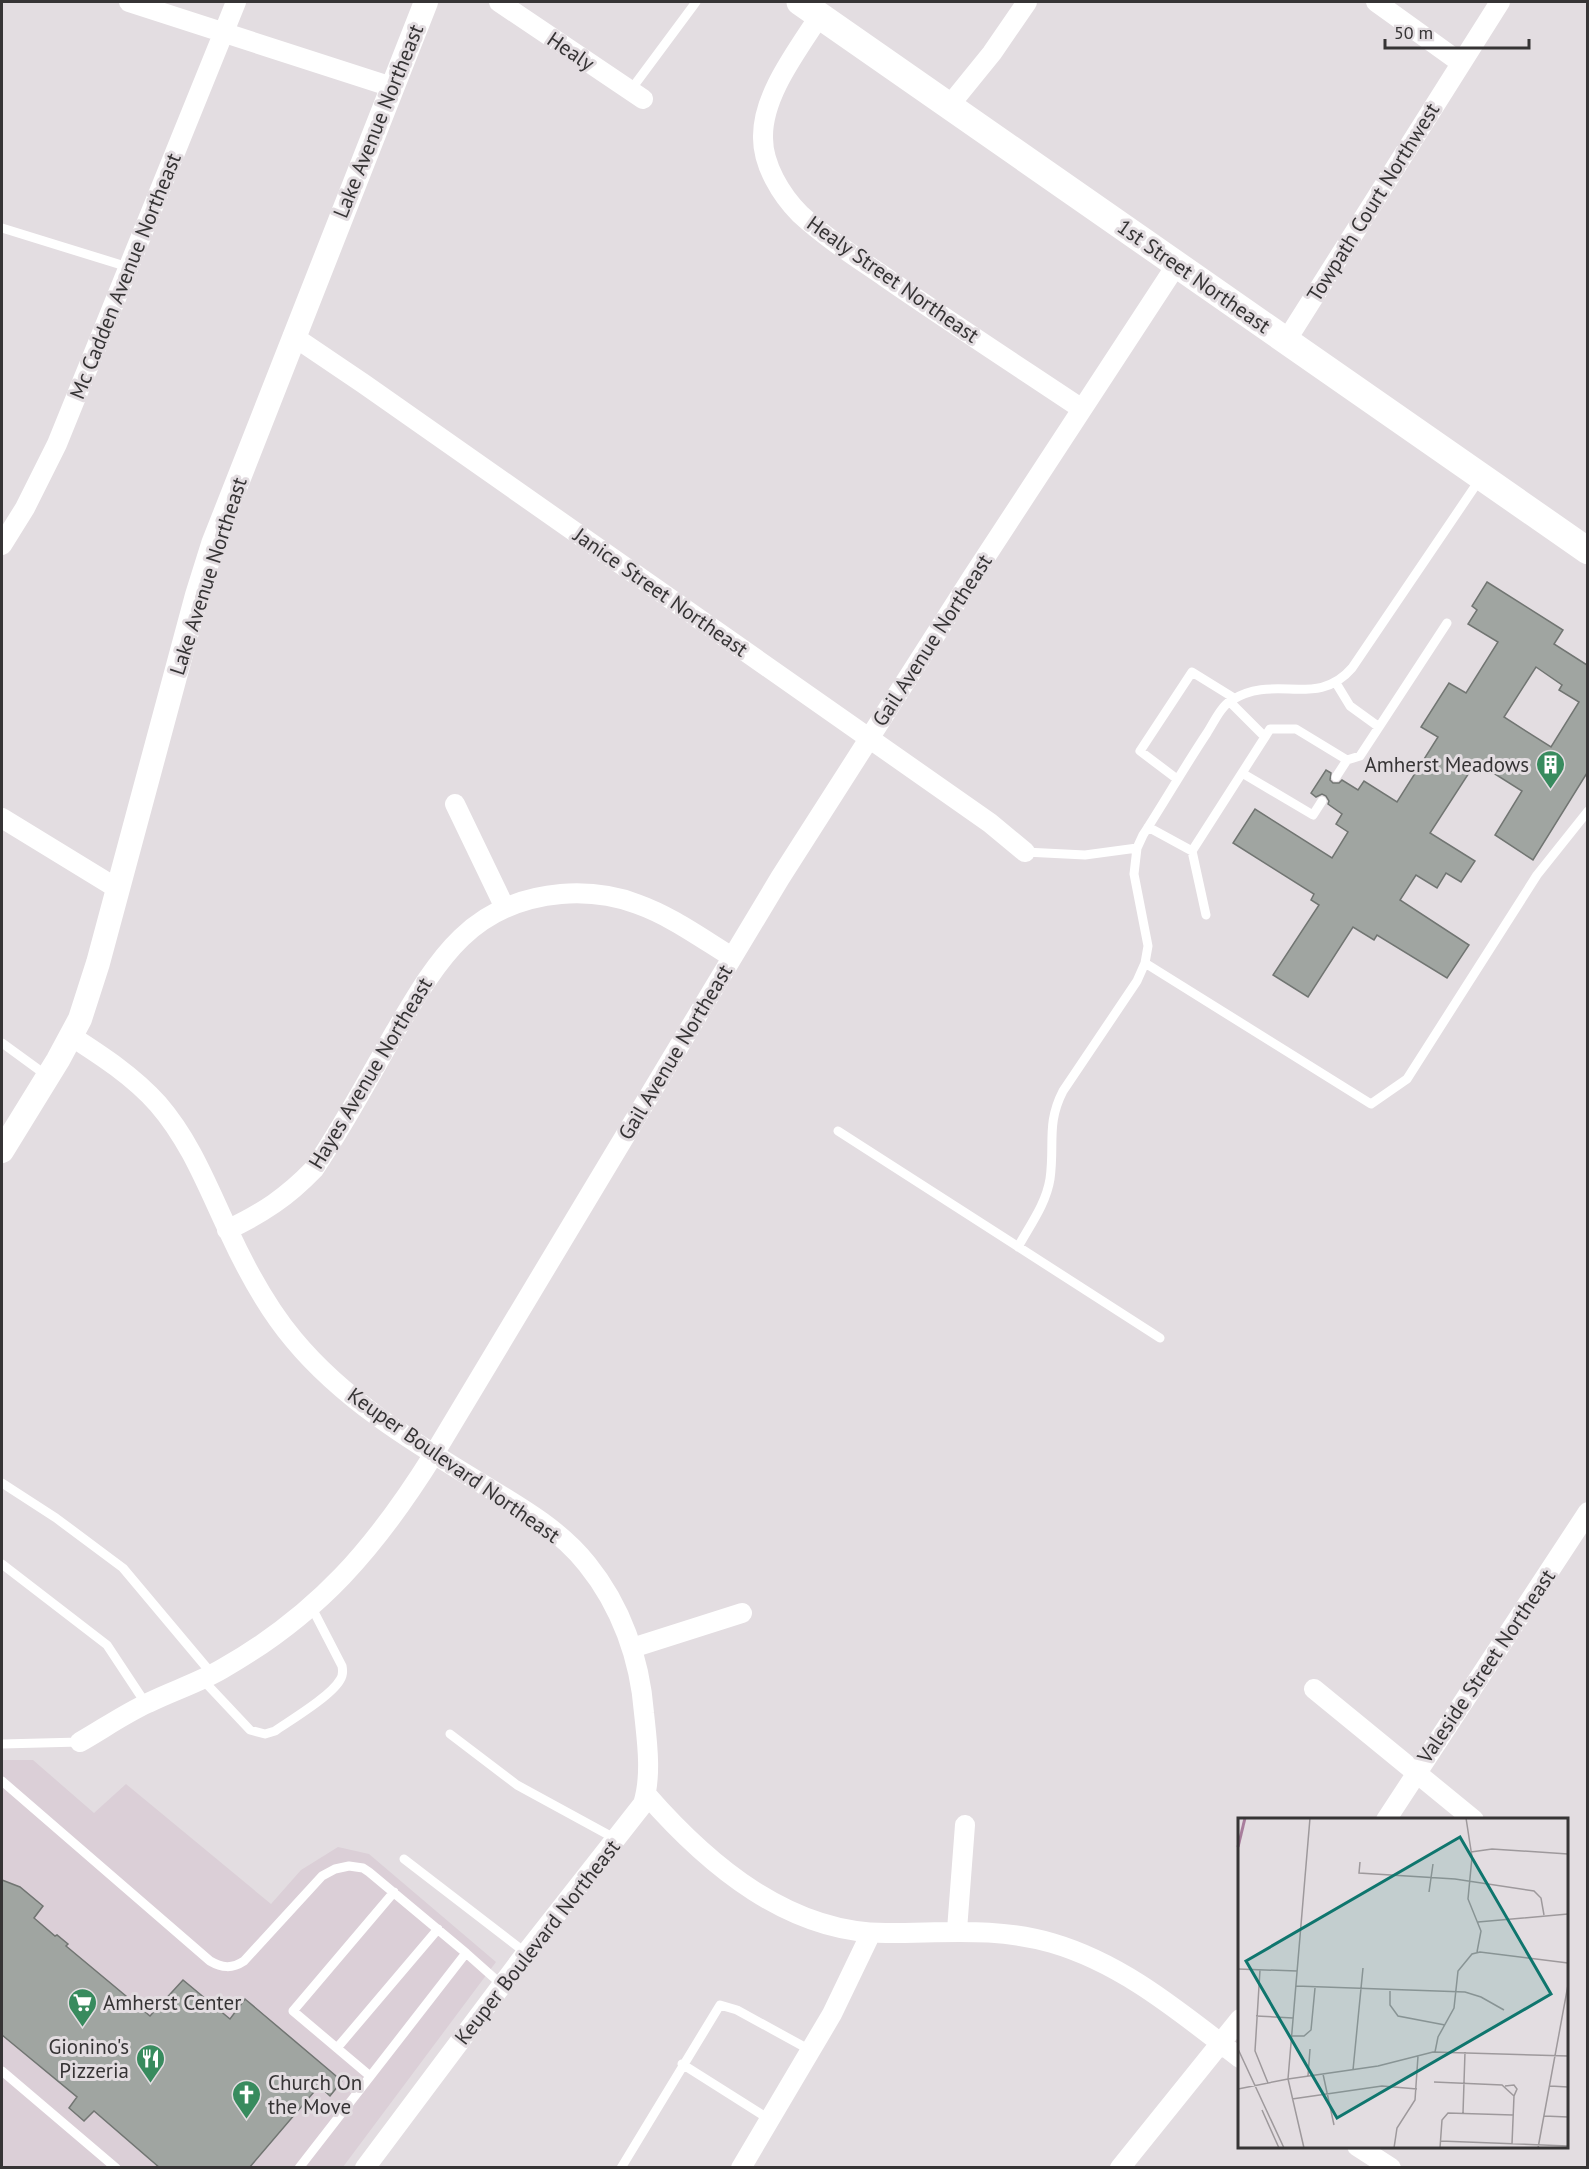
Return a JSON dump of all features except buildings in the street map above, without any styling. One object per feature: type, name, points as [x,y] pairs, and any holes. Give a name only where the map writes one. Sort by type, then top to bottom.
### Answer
[{"type":"main road","name":"1st Street Northeast","points":[[810,8],[1587,551]]},
{"type":"street","points":[[129,2],[393,87]]},
{"type":"street","name":"Mc Cadden Avenue Northeast","points":[[2,545],[39,483],[236,2]]},
{"type":"street","name":"Lake Avenue Northeast","points":[[2,1151],[48,1077],[80,1019],[210,554],[293,336],[426,2]]},
{"type":"street","points":[[949,106],[992,52],[1027,2]]},
{"type":"street","points":[[1376,2],[1461,63]]},
{"type":"street","name":"Towpath Court Northwest","points":[[1286,341],[1500,2]]},
{"type":"street","name":"Healy","points":[[508,4],[636,95]]},
{"type":"street","name":"Healy Street Northeast","points":[[810,8],[788,66],[772,94],[766,111],[764,152],[781,191],[799,213],[830,238],[1082,409]]},
{"type":"street","name":"Gail Avenue Northeast","points":[[80,1742],[146,1704],[207,1677],[286,1629],[326,1594],[365,1553],[391,1519],[434,1454],[732,957],[870,738],[1177,264]]},
{"type":"street","name":"Janice Street Northeast","points":[[293,336],[870,738],[990,823],[1025,852]]},
{"type":"street","points":[[455,804],[505,908]]},
{"type":"street","points":[[2,818],[118,889]]},
{"type":"street","name":"Hayes Avenue Northeast","points":[[227,1230],[272,1207],[293,1190],[314,1168],[435,967],[465,933],[505,908],[532,898],[566,894],[591,894],[621,898],[661,914],[732,957]]},
{"type":"street","name":"Keuper Boulevard Northeast","points":[[71,1036],[106,1059],[140,1086],[158,1105],[194,1157],[212,1191],[227,1230],[250,1276],[294,1341],[339,1385],[383,1420],[524,1510],[586,1562],[612,1600],[632,1648],[643,1696],[647,1747],[646,1794],[643,1804],[526,1953],[365,2168]]},
{"type":"street","name":"Valeside Street Northeast","points":[[1387,1818],[1415,1772],[1587,1512]]},
{"type":"street","points":[[632,1648],[742,1613]]},
{"type":"street","points":[[1314,1689],[1472,1818]]},
{"type":"street","points":[[646,1794],[673,1824],[705,1853],[765,1898],[809,1920],[832,1927],[871,1933],[984,1931],[1051,1942],[1119,1971],[1148,1989],[1238,2057]]},
{"type":"street","points":[[957,1930],[965,1825]]},
{"type":"street","points":[[741,2168],[832,2014],[871,1933]]},
{"type":"street","points":[[1120,2168],[1238,2020]]},
{"type":"street","points":[[1359,2148],[1391,2168]]},
{"type":"lane","points":[[636,95],[696,2]]},
{"type":"lane","points":[[2,228],[129,267]]},
{"type":"lane","points":[[1018,1247],[1041,1207],[1047,1191],[1054,1107],[1137,981],[1145,963],[1147,936],[1134,874],[1137,848],[1148,827],[1177,779],[1231,700],[1249,691],[1268,688],[1312,689],[1328,687],[1342,680],[1482,477]]},
{"type":"lane","points":[[1336,777],[1347,760],[1360,756],[1447,622]]},
{"type":"lane","points":[[1177,779],[1140,751],[1192,672],[1231,700],[1265,737]]},
{"type":"lane","points":[[1336,683],[1350,706],[1379,727]]},
{"type":"lane","points":[[1206,915],[1192,851],[1270,729],[1296,729],[1347,760]]},
{"type":"lane","points":[[1242,773],[1313,815],[1322,801]]},
{"type":"lane","points":[[1145,963],[1371,1104],[1407,1079],[1537,874],[1587,811]]},
{"type":"lane","points":[[1148,827],[1192,851]]},
{"type":"lane","points":[[1025,852],[1085,855],[1137,848]]},
{"type":"lane","points":[[2,1043],[48,1077]]},
{"type":"lane","points":[[838,1131],[1160,1338]]},
{"type":"lane","points":[[2,1483],[56,1518],[123,1568],[250,1730],[265,1734],[275,1731],[329,1693],[340,1681],[342,1666],[311,1606]]},
{"type":"lane","points":[[2,1564],[107,1645],[146,1704]]},
{"type":"lane","points":[[450,1734],[517,1785],[616,1839]]},
{"type":"lane","points":[[2,1744],[80,1742]]},
{"type":"lane","points":[[2,1781],[210,1961],[219,1966],[228,1967],[244,1961],[316,1882],[335,1869],[349,1866],[363,1868],[394,1892],[502,1985]]},
{"type":"lane","points":[[404,1859],[526,1953]]},
{"type":"lane","points":[[370,2076],[293,2011],[394,1892]]},
{"type":"lane","points":[[337,2048],[438,1929]]},
{"type":"lane","points":[[299,2168],[466,1953]]},
{"type":"lane","points":[[621,2168],[682,2064],[720,2005],[737,2010],[810,2050]]},
{"type":"lane","points":[[682,2064],[769,2119]]},
{"type":"lane","points":[[2,2071],[116,2168]]},
{"type":"shaded area","points":[[2,1760],[33,1760],[94,1813],[126,1784],[271,1904],[301,1870],[338,1847],[369,1854],[496,1962],[343,2167],[2,2168]]},
{"type":"place","name":"Amherst Meadows","points":[[1550,790]]},
{"type":"place","name":"Amherst Center","points":[[82,2028]]},
{"type":"place","name":"Gionino's Pizzeria","points":[[150,2084]]},
{"type":"place","name":"Church On the Move","points":[[247,2120]]}]
